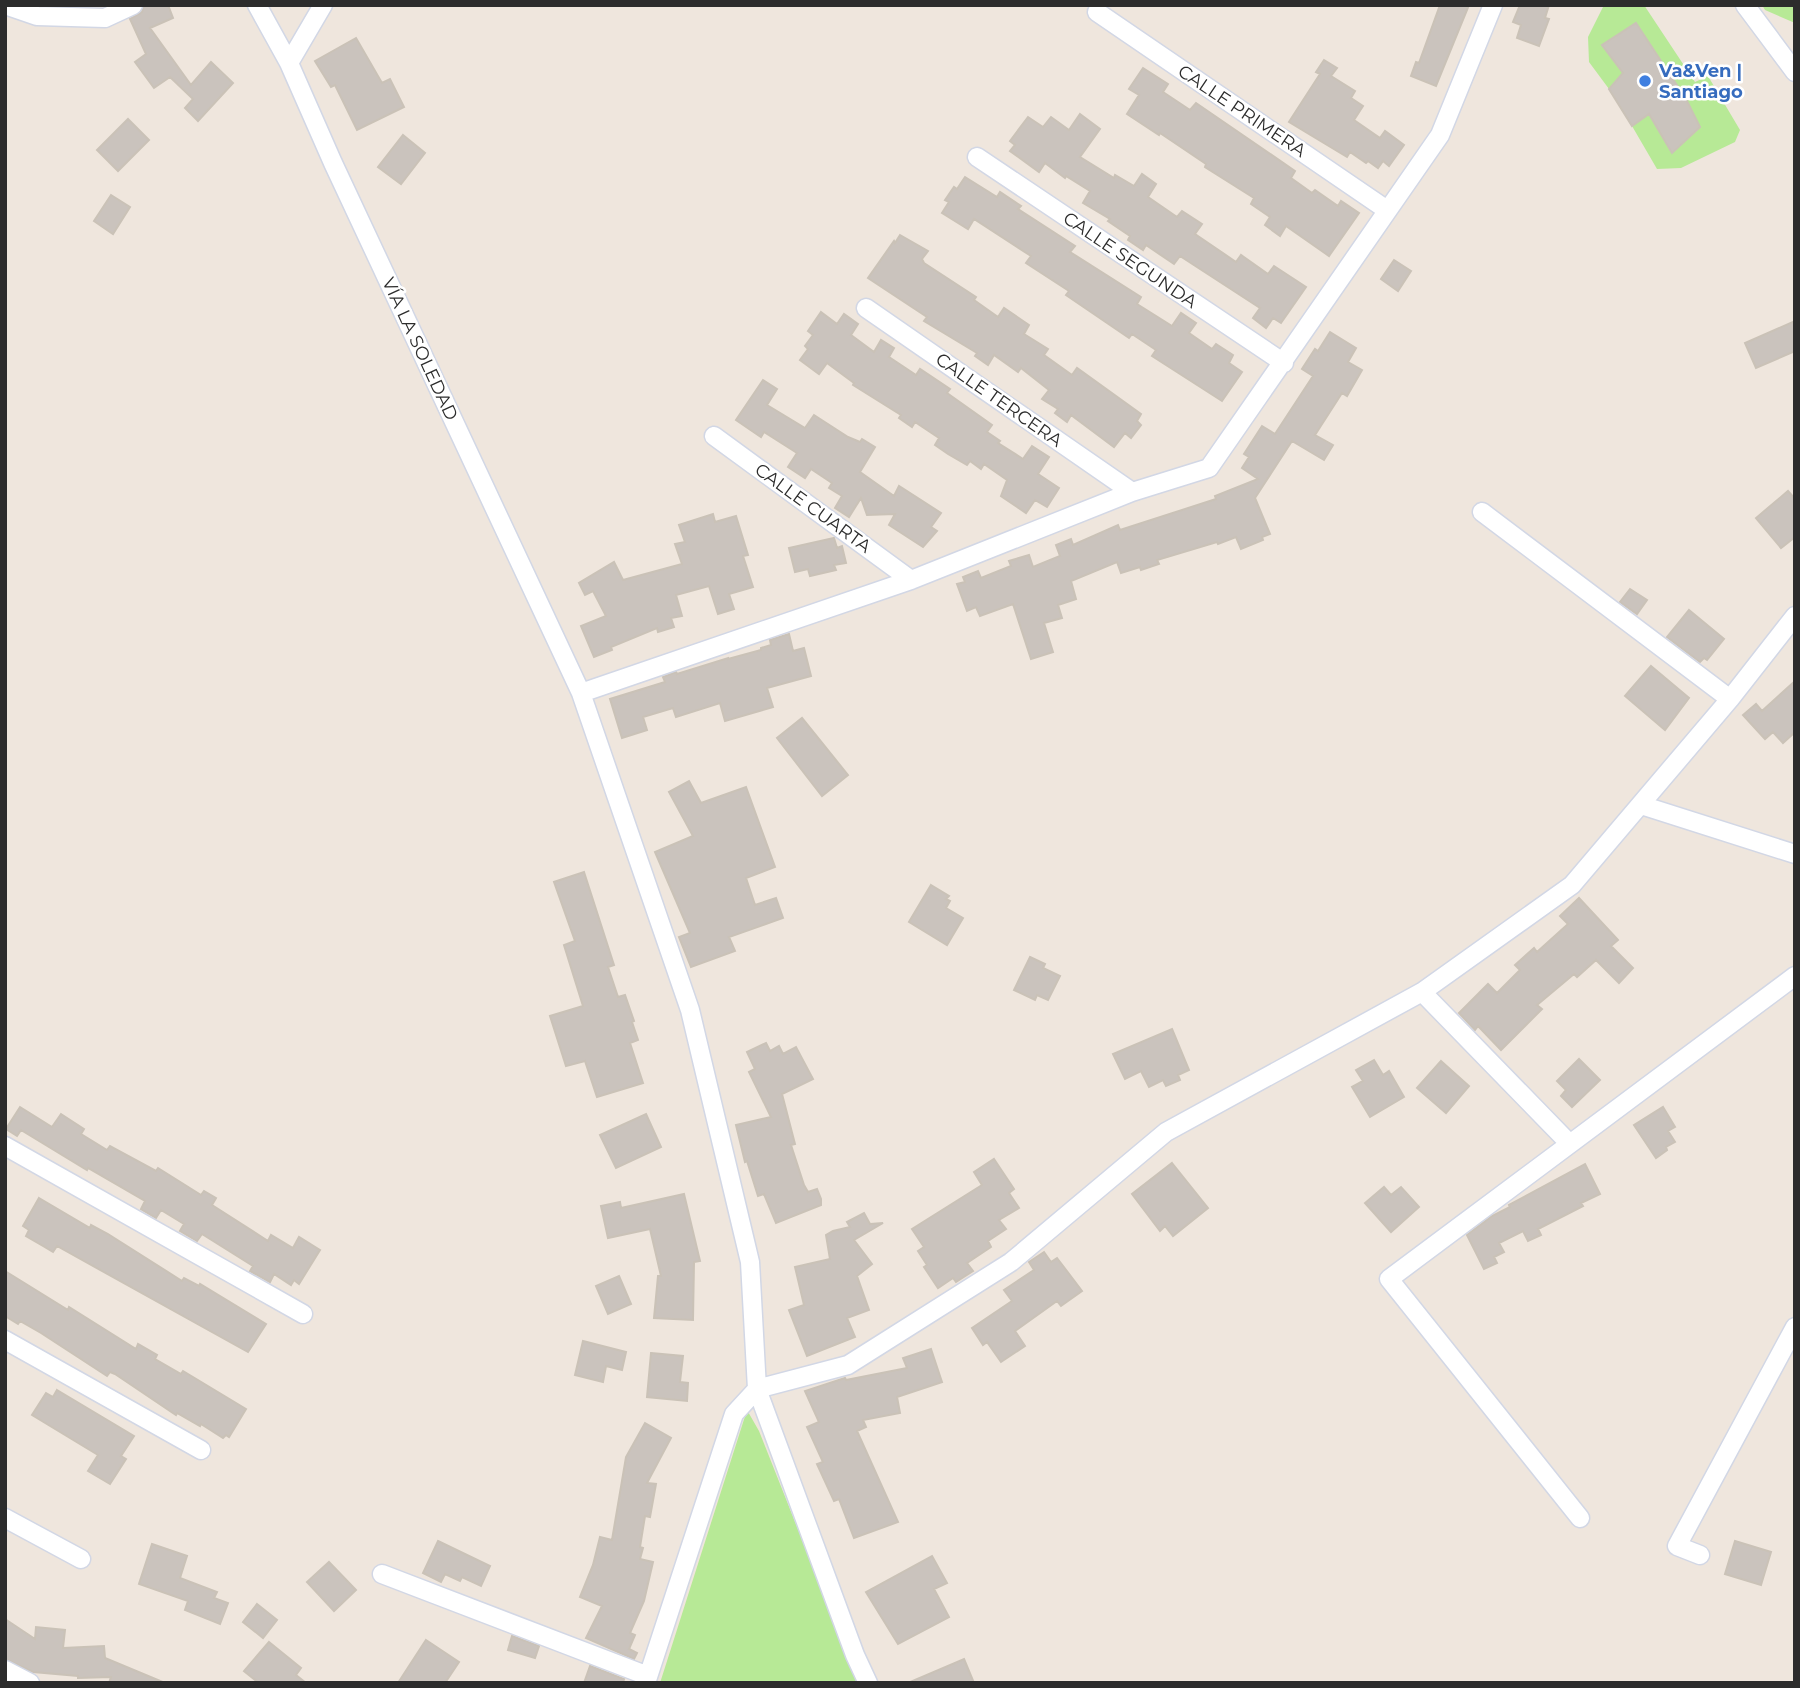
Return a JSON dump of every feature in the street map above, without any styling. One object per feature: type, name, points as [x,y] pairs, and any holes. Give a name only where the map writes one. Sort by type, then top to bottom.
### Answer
[{"type":"street","points":[[5,5],[37,16],[105,18],[133,5]]},
{"type":"street","name":"VÍA LA SOLEDAD","points":[[257,5],[289,63],[333,163],[582,693],[690,1010],[750,1262],[757,1389],[855,1655],[868,1683]]},
{"type":"street","points":[[289,63],[323,5]]},
{"type":"street","points":[[582,693],[911,580],[1132,492],[1209,468],[1440,135],[1493,5]]},
{"type":"street","points":[[1745,5],[1795,72]]},
{"type":"street","name":"CALLE PRIMERA","points":[[1097,12],[1387,210]]},
{"type":"street","name":"CALLE SEGUNDA","points":[[977,157],[1283,363]]},
{"type":"street","name":"CALLE TERCERA","points":[[866,308],[1132,492]]},
{"type":"street","name":"CALLE CUARTA","points":[[714,436],[911,580]]},
{"type":"street","points":[[1482,512],[1730,699]]},
{"type":"street","points":[[382,1574],[647,1679],[734,1414],[757,1389],[848,1365],[1011,1262],[1166,1132],[1422,992],[1572,885],[1730,699],[1795,616]]},
{"type":"street","points":[[1641,804],[1795,854]]},
{"type":"street","points":[[1580,1518],[1389,1279],[1795,976]]},
{"type":"street","points":[[1422,992],[1570,1144]]},
{"type":"street","points":[[5,1146],[303,1314]]},
{"type":"street","points":[[1700,1555],[1677,1546],[1795,1327]]},
{"type":"street","points":[[5,1340],[201,1450]]},
{"type":"street","points":[[5,1518],[81,1559]]},
{"type":"street","points":[[5,1670],[30,1683]]},
{"type":"green space","points":[[1604,5],[1644,5],[1695,82],[1708,76],[1740,130],[1735,142],[1681,168],[1657,169],[1632,126],[1649,114],[1672,152],[1700,127],[1686,99],[1636,23],[1602,45],[1623,73],[1609,89],[1589,62],[1588,37]]},
{"type":"green space","points":[[1762,5],[1795,5],[1795,23],[1765,10]]},
{"type":"green space","points":[[747,1410],[759,1431],[859,1683],[660,1683]]},
{"type":"building","points":[[144,5],[168,5],[173,18],[150,28],[191,85],[211,62],[233,83],[198,121],[185,108],[193,99],[170,77],[154,88],[135,62],[146,54],[130,19],[142,12]]},
{"type":"building","points":[[1440,5],[1469,5],[1436,86],[1411,76],[1416,62],[1419,63]]},
{"type":"building","points":[[1520,5],[1549,5],[1545,18],[1549,19],[1539,46],[1517,38],[1521,25],[1513,22]]},
{"type":"building","name":"Va&Ven | Santiago","points":[[1636,23],[1686,99],[1700,127],[1672,153],[1649,114],[1632,126],[1609,89],[1623,73],[1602,45]]},
{"type":"building","points":[[356,38],[382,83],[390,79],[404,107],[357,130],[335,85],[331,87],[315,61]]},
{"type":"building","points":[[1324,60],[1337,68],[1331,76],[1355,91],[1351,98],[1363,106],[1354,120],[1380,138],[1385,131],[1404,145],[1389,166],[1383,161],[1378,168],[1350,152],[1347,157],[1289,122],[1320,74],[1316,72]]},
{"type":"building","points":[[1143,68],[1168,84],[1163,92],[1190,110],[1196,103],[1295,171],[1291,178],[1312,193],[1315,190],[1338,206],[1341,201],[1359,213],[1329,256],[1286,226],[1280,236],[1265,225],[1270,217],[1251,204],[1254,198],[1205,167],[1206,164],[1160,133],[1159,135],[1127,114],[1139,95],[1129,89]]},
{"type":"building","points":[[1080,114],[1100,129],[1080,157],[1114,178],[1115,175],[1134,186],[1142,174],[1156,184],[1148,197],[1177,217],[1182,211],[1202,224],[1195,234],[1236,262],[1241,255],[1268,274],[1274,266],[1306,287],[1281,323],[1273,318],[1266,328],[1253,318],[1260,308],[1180,256],[1174,264],[1146,245],[1143,250],[1128,240],[1130,236],[1108,221],[1110,219],[1083,203],[1090,191],[1066,176],[1065,178],[1045,163],[1039,172],[1010,151],[1015,145],[1010,141],[1028,117],[1043,127],[1051,117],[1069,130]]},
{"type":"building","points":[[128,119],[149,140],[118,171],[97,150]]},
{"type":"building","points":[[403,135],[425,153],[401,184],[378,167]]},
{"type":"building","points":[[965,177],[997,197],[1000,192],[1021,206],[1018,209],[1075,246],[1070,252],[1141,297],[1137,304],[1172,326],[1181,313],[1196,323],[1189,333],[1212,349],[1216,344],[1233,355],[1229,363],[1242,372],[1222,401],[1152,356],[1156,350],[1132,334],[1129,338],[1066,295],[1069,291],[1026,263],[1031,256],[974,219],[968,229],[942,213],[949,202],[945,200]]},
{"type":"building","points":[[111,195],[130,207],[113,234],[94,221]]},
{"type":"building","points":[[900,235],[928,251],[922,259],[924,263],[976,297],[974,300],[998,317],[1004,308],[1029,325],[1024,334],[1048,349],[1044,355],[1072,375],[1077,368],[1141,414],[1137,421],[1141,425],[1131,438],[1125,433],[1114,447],[1071,415],[1067,422],[1055,413],[1058,409],[1042,399],[1049,390],[1021,368],[1018,372],[994,355],[988,365],[975,356],[977,353],[924,321],[927,317],[868,278]]},
{"type":"building","points":[[1394,260],[1411,271],[1398,291],[1381,279]]},
{"type":"building","points":[[821,312],[837,324],[844,314],[858,324],[851,335],[874,352],[881,340],[894,348],[889,357],[916,375],[920,369],[950,389],[947,393],[992,425],[987,432],[1000,441],[998,443],[1023,459],[1032,446],[1049,457],[1038,474],[1059,488],[1047,507],[1035,500],[1026,513],[1001,496],[1007,480],[984,464],[981,469],[970,461],[967,465],[948,454],[935,445],[939,438],[915,422],[912,427],[899,418],[901,415],[853,385],[854,383],[827,363],[819,374],[800,360],[813,335],[808,331]]},
{"type":"building","points":[[1795,321],[1795,351],[1756,368],[1745,343]]},
{"type":"building","points":[[1330,332],[1356,348],[1348,362],[1362,370],[1347,396],[1342,393],[1315,435],[1333,445],[1324,460],[1292,441],[1255,498],[1270,534],[1262,537],[1263,540],[1241,549],[1236,537],[1157,560],[1159,564],[1141,570],[1140,567],[1121,573],[1117,562],[1071,581],[1076,599],[1058,605],[1062,618],[1044,623],[1053,652],[1031,659],[1013,604],[980,616],[976,607],[967,611],[957,584],[965,582],[963,577],[978,571],[981,578],[1011,566],[1009,561],[1029,555],[1033,567],[1060,556],[1056,545],[1071,539],[1073,545],[1118,525],[1120,530],[1216,499],[1215,496],[1258,479],[1242,468],[1249,457],[1244,454],[1262,426],[1275,434],[1313,376],[1302,369]]},
{"type":"building","points":[[763,380],[777,389],[767,405],[805,428],[814,415],[848,437],[860,442],[862,439],[875,447],[860,472],[894,496],[899,486],[941,513],[931,527],[937,531],[923,547],[889,525],[895,514],[867,515],[861,498],[849,517],[835,508],[842,496],[829,488],[832,483],[811,469],[805,478],[788,467],[797,453],[764,432],[761,437],[736,420]]},
{"type":"building","points":[[1788,491],[1795,499],[1795,537],[1781,548],[1756,518]]},
{"type":"building","points":[[713,514],[715,522],[736,516],[748,555],[743,556],[753,587],[729,594],[734,609],[718,614],[709,586],[676,595],[682,616],[671,618],[674,627],[658,632],[657,628],[594,657],[581,626],[606,616],[593,591],[585,595],[579,583],[614,562],[623,580],[682,564],[675,544],[685,542],[679,525]]},
{"type":"building","points":[[834,538],[837,548],[842,546],[846,563],[834,565],[836,570],[810,576],[808,569],[795,572],[789,548]]},
{"type":"building","points":[[1630,589],[1647,600],[1637,614],[1620,602]]},
{"type":"building","points":[[1689,610],[1724,639],[1707,660],[1704,658],[1700,662],[1667,637]]},
{"type":"building","points":[[789,634],[793,651],[804,648],[811,676],[767,688],[773,707],[725,721],[720,703],[676,717],[673,708],[643,717],[647,730],[622,738],[610,699],[665,682],[663,677],[676,672],[677,674],[761,650],[771,645],[770,640]]},
{"type":"building","points":[[1651,666],[1689,698],[1665,730],[1625,696]]},
{"type":"building","points":[[1795,681],[1795,732],[1783,743],[1773,732],[1765,739],[1743,715],[1756,704],[1762,711]]},
{"type":"building","points":[[802,718],[848,775],[822,796],[777,738]]},
{"type":"building","points":[[689,781],[701,803],[746,787],[775,867],[746,878],[755,905],[776,898],[783,918],[729,937],[735,951],[691,967],[679,937],[690,933],[655,852],[693,836],[669,792]]},
{"type":"building","points":[[584,872],[614,965],[608,967],[618,997],[625,995],[634,1021],[632,1022],[638,1040],[630,1043],[643,1083],[597,1097],[585,1061],[566,1066],[550,1016],[583,1006],[564,945],[575,941],[554,882]]},
{"type":"building","points":[[931,885],[949,896],[946,899],[950,901],[946,908],[963,918],[947,945],[909,922]]},
{"type":"building","points":[[1579,898],[1618,940],[1611,946],[1633,968],[1619,983],[1596,960],[1577,977],[1574,974],[1537,1005],[1542,1009],[1501,1050],[1478,1026],[1475,1030],[1459,1013],[1488,984],[1497,993],[1520,970],[1515,965],[1534,948],[1537,952],[1568,924],[1560,916]]},
{"type":"building","points":[[1030,957],[1045,964],[1043,968],[1060,976],[1048,1000],[1037,995],[1035,1000],[1014,990]]},
{"type":"building","points":[[1172,1029],[1189,1070],[1178,1075],[1180,1080],[1166,1086],[1163,1080],[1149,1087],[1141,1071],[1125,1079],[1113,1054]]},
{"type":"building","points":[[766,1043],[770,1051],[779,1046],[783,1054],[796,1047],[813,1079],[782,1094],[795,1144],[791,1145],[804,1185],[808,1192],[817,1189],[821,1199],[821,1205],[776,1223],[764,1194],[758,1196],[747,1161],[745,1162],[736,1125],[771,1117],[749,1072],[755,1069],[747,1052]]},
{"type":"building","points":[[1579,1059],[1600,1080],[1572,1107],[1561,1096],[1566,1090],[1557,1081]]},
{"type":"building","points":[[1374,1060],[1383,1075],[1389,1071],[1404,1097],[1370,1117],[1352,1087],[1363,1081],[1356,1070]]},
{"type":"building","points":[[1441,1061],[1469,1086],[1446,1113],[1417,1088]]},
{"type":"building","points":[[20,1107],[52,1127],[61,1114],[84,1129],[81,1134],[107,1150],[110,1146],[156,1171],[158,1168],[201,1195],[204,1191],[216,1198],[212,1205],[268,1241],[271,1235],[293,1248],[299,1237],[320,1250],[299,1284],[294,1280],[291,1285],[274,1274],[270,1282],[250,1271],[253,1266],[202,1234],[197,1241],[180,1231],[184,1224],[161,1210],[156,1218],[141,1209],[145,1201],[21,1130],[17,1136],[6,1129]]},
{"type":"building","points":[[1663,1107],[1675,1127],[1668,1131],[1675,1142],[1656,1158],[1634,1125]]},
{"type":"building","points":[[646,1114],[661,1147],[616,1168],[600,1135]]},
{"type":"building","points":[[994,1159],[1014,1189],[1009,1193],[1019,1208],[999,1220],[1006,1229],[988,1241],[991,1247],[967,1263],[973,1271],[956,1282],[953,1278],[938,1288],[924,1267],[927,1265],[918,1251],[924,1247],[912,1229],[982,1185],[974,1172]]},
{"type":"building","points":[[1172,1163],[1208,1208],[1173,1236],[1165,1226],[1160,1231],[1132,1194]]},
{"type":"building","points":[[1585,1164],[1600,1194],[1538,1229],[1541,1235],[1528,1241],[1523,1231],[1499,1243],[1504,1252],[1494,1257],[1497,1263],[1484,1269],[1467,1235],[1492,1216],[1510,1207],[1509,1205]]},
{"type":"building","points":[[1384,1187],[1391,1195],[1401,1187],[1419,1207],[1391,1232],[1365,1203]]},
{"type":"building","points":[[684,1194],[700,1261],[694,1262],[693,1320],[654,1318],[658,1276],[661,1276],[650,1229],[608,1238],[601,1206],[620,1202],[621,1208]]},
{"type":"building","points":[[39,1198],[90,1228],[91,1225],[108,1234],[182,1281],[184,1278],[199,1286],[200,1284],[266,1324],[248,1352],[57,1246],[53,1252],[26,1236],[29,1230],[23,1226]]},
{"type":"building","points":[[864,1213],[870,1224],[883,1223],[854,1240],[872,1264],[857,1276],[869,1310],[847,1318],[855,1337],[807,1356],[789,1310],[804,1305],[795,1267],[830,1259],[826,1235],[850,1227],[847,1222]]},
{"type":"building","points":[[1044,1252],[1051,1262],[1057,1258],[1082,1291],[1061,1306],[1057,1301],[1015,1331],[1025,1346],[1001,1362],[987,1342],[983,1345],[972,1328],[1012,1301],[1004,1290],[1034,1270],[1029,1262]]},
{"type":"building","points":[[5,1271],[136,1349],[138,1344],[157,1355],[155,1359],[181,1374],[183,1371],[246,1409],[229,1437],[226,1435],[223,1438],[201,1424],[200,1426],[177,1413],[176,1415],[115,1374],[110,1372],[107,1376],[41,1333],[5,1316]]},
{"type":"building","points":[[619,1276],[631,1304],[608,1314],[596,1286]]},
{"type":"building","points":[[583,1341],[626,1352],[622,1370],[606,1366],[603,1382],[575,1375]]},
{"type":"building","points":[[931,1349],[942,1382],[897,1397],[900,1413],[863,1420],[866,1427],[857,1431],[898,1522],[854,1538],[839,1499],[834,1501],[817,1464],[823,1462],[807,1427],[819,1422],[805,1391],[845,1378],[846,1380],[907,1368],[903,1358]]},
{"type":"building","points":[[651,1353],[683,1356],[680,1382],[688,1383],[687,1401],[647,1397]]},
{"type":"building","points":[[57,1390],[134,1436],[121,1456],[126,1459],[110,1484],[88,1471],[98,1455],[32,1415],[46,1393],[53,1397]]},
{"type":"building","points":[[645,1423],[671,1438],[647,1483],[656,1484],[650,1517],[645,1516],[640,1559],[653,1562],[644,1601],[630,1633],[635,1635],[629,1649],[637,1653],[634,1659],[586,1638],[602,1606],[580,1597],[593,1565],[600,1537],[612,1540],[626,1457]]},
{"type":"building","points":[[438,1541],[490,1566],[481,1586],[462,1577],[460,1581],[445,1574],[441,1582],[423,1573]]},
{"type":"building","points":[[1735,1541],[1771,1552],[1761,1585],[1725,1574]]},
{"type":"building","points":[[152,1544],[187,1556],[180,1578],[217,1592],[214,1598],[228,1603],[220,1624],[185,1610],[188,1601],[139,1584]]},
{"type":"building","points":[[932,1556],[947,1583],[934,1589],[949,1617],[898,1644],[866,1592]]},
{"type":"building","points":[[329,1562],[356,1590],[334,1611],[307,1582]]},
{"type":"building","points":[[257,1604],[277,1620],[263,1638],[243,1622]]},
{"type":"building","points":[[5,1619],[35,1639],[36,1627],[65,1630],[63,1648],[104,1646],[105,1658],[165,1683],[109,1683],[111,1677],[78,1678],[33,1672],[5,1659]]},
{"type":"building","points":[[512,1636],[539,1646],[535,1658],[508,1650]]},
{"type":"building","points":[[426,1640],[459,1662],[445,1683],[398,1683]]},
{"type":"building","points":[[269,1642],[301,1668],[296,1675],[306,1683],[259,1683],[244,1671]]},
{"type":"building","points":[[964,1659],[974,1683],[908,1683]]},
{"type":"building","points":[[590,1666],[624,1679],[623,1683],[584,1683]]},
{"type":"place","name":"Va&Ven | Santiago","points":[[1645,81]]}]
